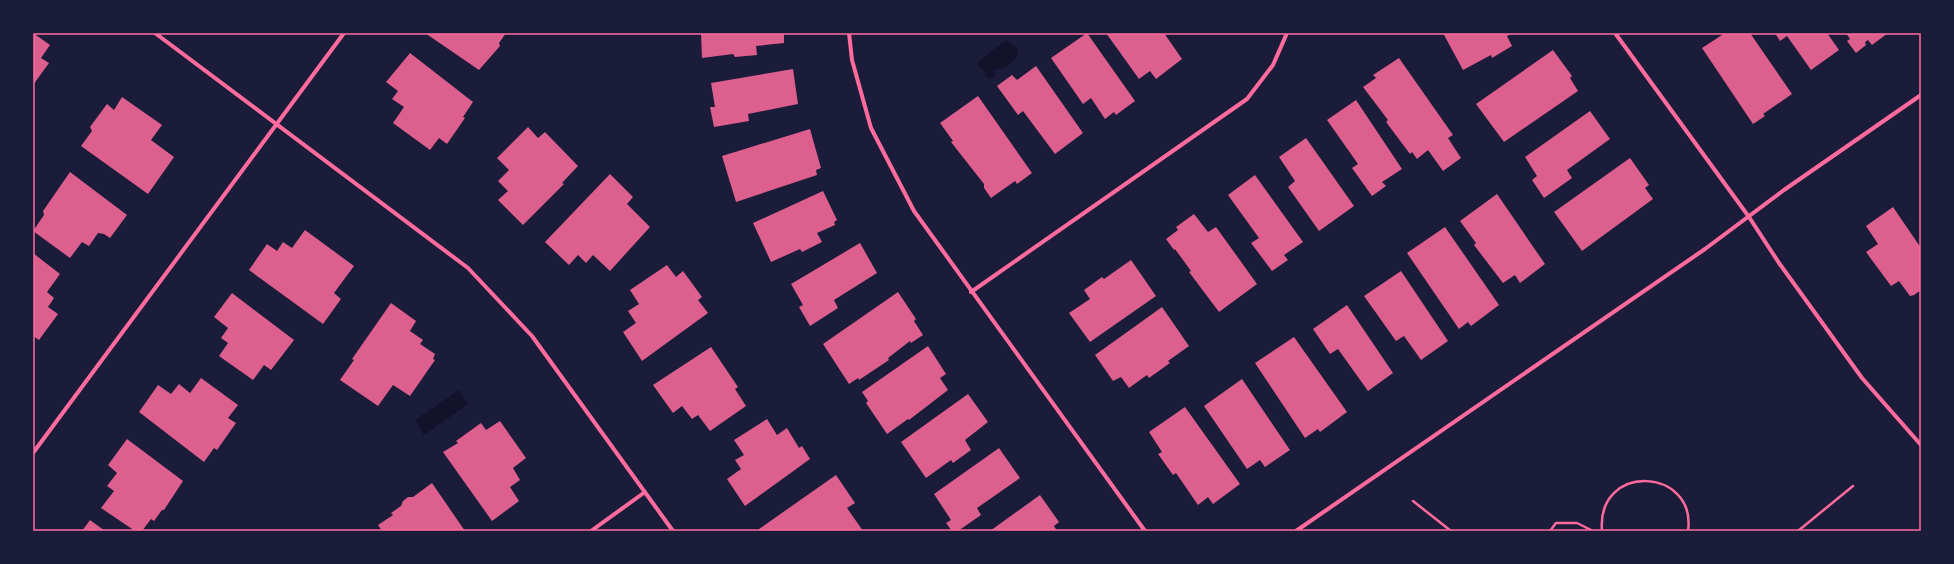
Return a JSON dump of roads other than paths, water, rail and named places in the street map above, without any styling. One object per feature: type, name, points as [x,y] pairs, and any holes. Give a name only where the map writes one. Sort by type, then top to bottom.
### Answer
[{"type":"street","points":[[155,33],[468,268],[532,336],[673,531]]},
{"type":"street","points":[[33,453],[344,33]]},
{"type":"street","points":[[849,33],[852,60],[871,128],[914,211],[1145,531]]},
{"type":"street","points":[[971,292],[1247,99],[1273,65],[1287,33]]},
{"type":"street","points":[[1614,33],[1749,217],[1779,263],[1862,378],[1921,445]]},
{"type":"street","points":[[1296,531],[1749,217],[1784,190],[1921,95]]},
{"type":"street","points":[[591,531],[645,492]]}]
